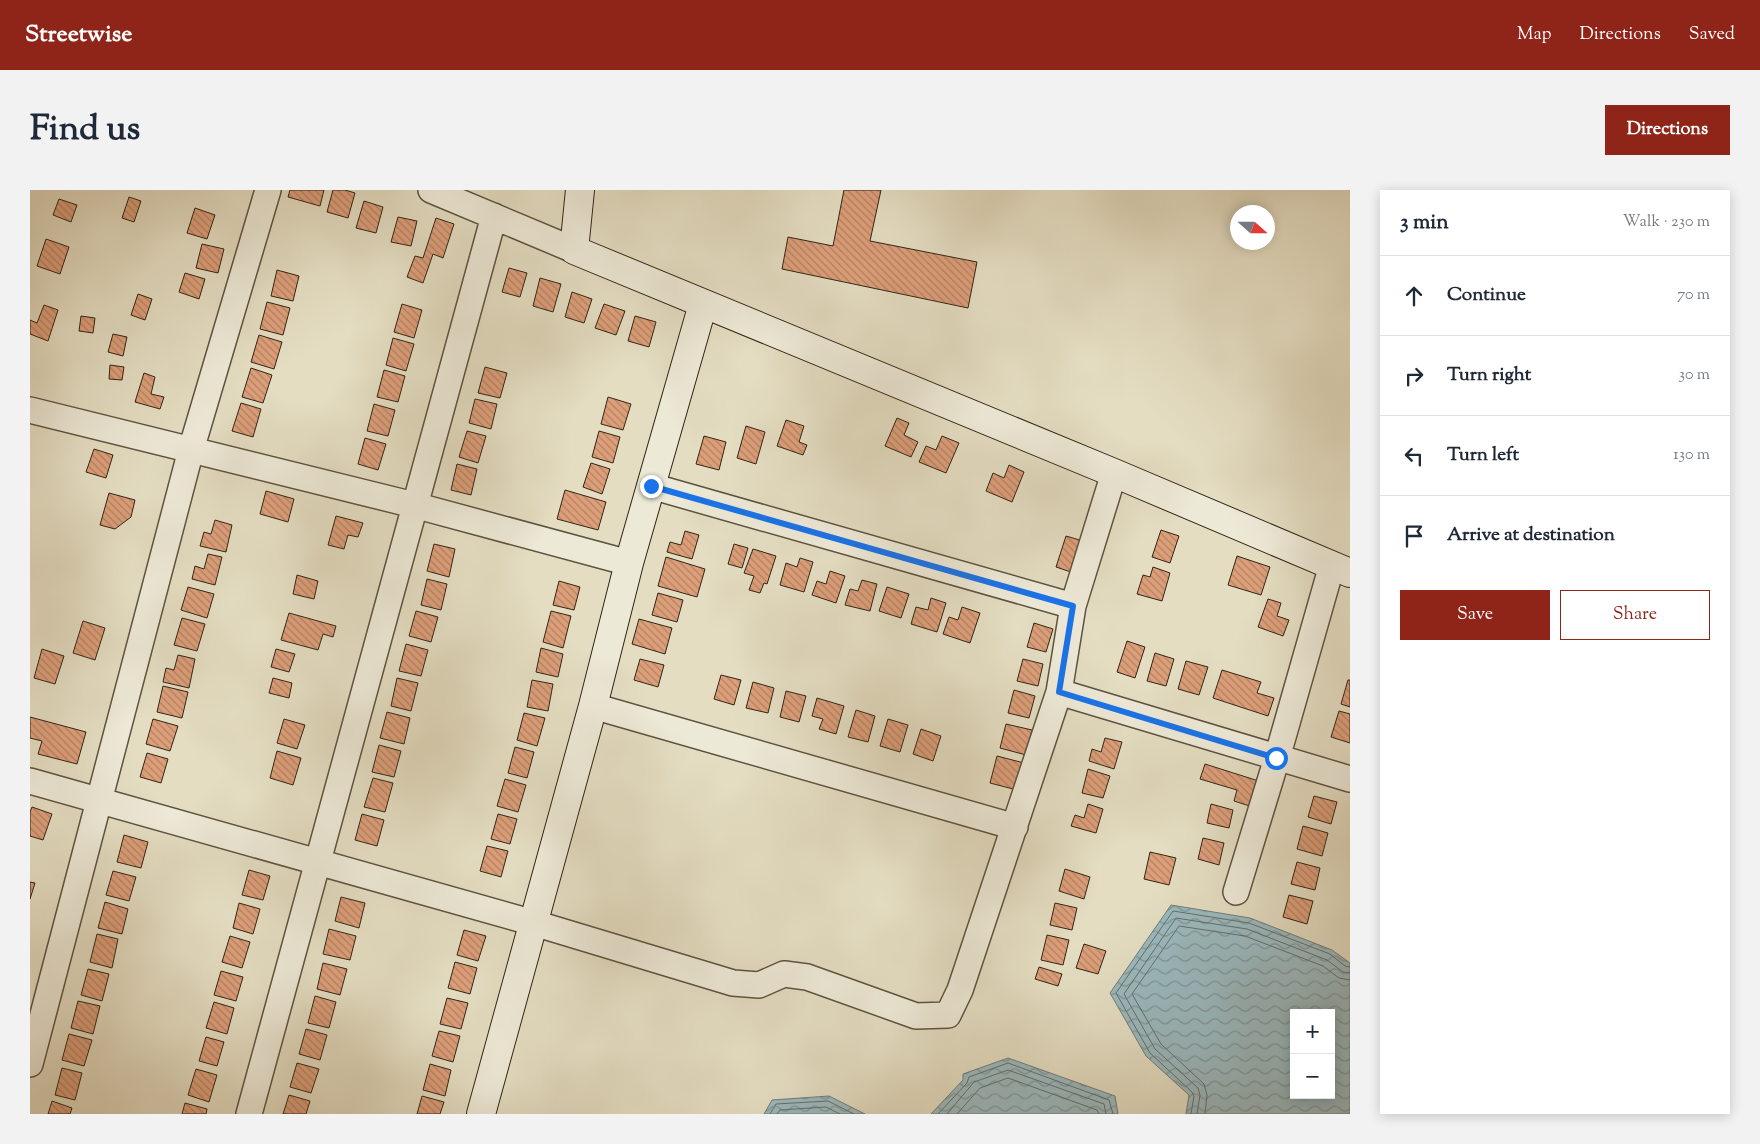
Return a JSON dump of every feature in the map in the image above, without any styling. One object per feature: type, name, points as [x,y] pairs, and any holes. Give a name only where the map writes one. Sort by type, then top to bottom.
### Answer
[{"type":"street","points":[[30,1064],[191,450],[268,190]]},
{"type":"street","points":[[431,190],[1341,569],[1276,758],[1236,892]]},
{"type":"street","points":[[574,250],[580,190]]},
{"type":"street","points":[[249,1114],[494,216]]},
{"type":"street","points":[[481,1114],[593,706],[629,562],[702,304]]},
{"type":"street","points":[[30,410],[414,505],[629,562]]},
{"type":"street","points":[[30,781],[534,923],[733,983],[759,985],[784,974],[807,977],[916,1016],[948,1015],[960,990],[1059,692],[1073,606],[1114,473]]},
{"type":"street","points":[[651,486],[1073,606]]},
{"type":"street","points":[[1059,692],[1276,758],[1350,778]]},
{"type":"street","points":[[593,706],[1015,827]]},
{"type":"water","points":[[1171,905],[1250,918],[1332,950],[1350,963],[1350,1114],[1186,1114],[1189,1095],[1146,1056],[1110,993]]},
{"type":"water","points":[[1008,1058],[1115,1096],[1118,1114],[931,1114],[963,1080],[963,1074]]},
{"type":"water","points":[[829,1096],[865,1114],[764,1114],[772,1100]]},
{"type":"building","points":[[290,190],[324,190],[320,206],[288,197]]},
{"type":"building","points":[[333,190],[345,190],[355,193],[348,218],[327,212]]},
{"type":"building","points":[[844,190],[881,190],[870,241],[977,262],[968,308],[782,269],[788,237],[833,246]]},
{"type":"building","points":[[129,197],[141,201],[134,222],[122,218]]},
{"type":"building","points":[[59,199],[77,205],[71,222],[53,215]]},
{"type":"building","points":[[364,201],[383,207],[376,233],[356,228]]},
{"type":"building","points":[[195,208],[215,215],[207,239],[187,233]]},
{"type":"building","points":[[398,217],[417,221],[411,246],[391,242]]},
{"type":"building","points":[[436,218],[454,224],[443,258],[433,254],[423,283],[407,277],[415,256],[423,258]]},
{"type":"building","points":[[46,239],[69,247],[60,274],[37,266]]},
{"type":"building","points":[[202,244],[224,249],[218,273],[196,268]]},
{"type":"building","points":[[509,268],[527,273],[520,297],[502,292]]},
{"type":"building","points":[[277,270],[299,276],[293,301],[271,296]]},
{"type":"building","points":[[185,273],[205,279],[199,299],[179,292]]},
{"type":"building","points":[[540,278],[561,284],[553,312],[533,306]]},
{"type":"building","points":[[572,292],[592,299],[584,323],[565,317]]},
{"type":"building","points":[[138,294],[152,299],[145,320],[131,315]]},
{"type":"building","points":[[267,302],[290,308],[283,335],[260,329]]},
{"type":"building","points":[[402,304],[422,310],[414,338],[394,332]]},
{"type":"building","points":[[604,304],[625,311],[616,335],[595,328]]},
{"type":"building","points":[[44,305],[58,310],[48,341],[30,334],[30,320],[37,323]]},
{"type":"building","points":[[81,316],[95,318],[93,333],[79,331]]},
{"type":"building","points":[[635,316],[656,322],[649,347],[628,341]]},
{"type":"building","points":[[113,334],[127,337],[123,356],[108,352]]},
{"type":"building","points":[[259,335],[282,342],[274,369],[251,362]]},
{"type":"building","points":[[393,338],[414,344],[406,371],[386,365]]},
{"type":"building","points":[[110,365],[124,367],[122,380],[109,379]]},
{"type":"building","points":[[485,367],[507,373],[500,398],[478,393]]},
{"type":"building","points":[[251,368],[272,375],[263,403],[242,397]]},
{"type":"building","points":[[384,370],[405,376],[398,402],[377,397]]},
{"type":"building","points":[[144,373],[155,377],[151,394],[164,397],[160,409],[135,402]]},
{"type":"building","points":[[608,397],[631,404],[623,430],[601,424]]},
{"type":"building","points":[[475,399],[497,404],[491,429],[469,423]]},
{"type":"building","points":[[241,403],[261,409],[253,437],[232,431]]},
{"type":"building","points":[[374,404],[395,410],[388,436],[367,431]]},
{"type":"building","points":[[897,418],[909,423],[904,435],[918,442],[911,457],[885,446]]},
{"type":"building","points":[[786,420],[804,426],[799,442],[807,445],[803,455],[777,446]]},
{"type":"building","points":[[746,426],[765,432],[756,464],[737,458]]},
{"type":"building","points":[[467,431],[486,436],[478,463],[459,457]]},
{"type":"building","points":[[599,431],[620,437],[613,463],[592,457]]},
{"type":"building","points":[[704,436],[726,442],[719,470],[696,464]]},
{"type":"building","points":[[942,436],[959,443],[946,473],[919,462],[926,446],[936,450]]},
{"type":"building","points":[[365,438],[386,444],[378,470],[358,464]]},
{"type":"building","points":[[94,449],[113,455],[106,478],[86,472]]},
{"type":"building","points":[[591,463],[610,469],[602,494],[583,487]]},
{"type":"building","points":[[457,464],[477,469],[471,495],[451,490]]},
{"type":"building","points":[[1009,465],[1024,472],[1012,502],[986,491],[993,473],[1004,478]]},
{"type":"building","points":[[565,490],[606,502],[598,530],[557,519]]},
{"type":"building","points":[[266,491],[294,499],[288,522],[260,514]]},
{"type":"building","points":[[109,493],[135,500],[131,517],[115,529],[100,525]]},
{"type":"building","points":[[336,516],[363,523],[358,537],[348,535],[344,549],[328,545]]},
{"type":"building","points":[[215,520],[232,525],[226,552],[200,546],[204,532],[211,534]]},
{"type":"building","points":[[1161,530],[1179,536],[1170,563],[1152,557]]},
{"type":"building","points":[[685,531],[699,535],[692,559],[667,552],[670,542],[681,545]]},
{"type":"building","points":[[1066,536],[1083,541],[1074,573],[1056,567]]},
{"type":"building","points":[[434,544],[455,549],[449,577],[427,571]]},
{"type":"building","points":[[734,544],[748,548],[742,568],[728,564]]},
{"type":"building","points":[[753,549],[776,556],[767,584],[764,583],[760,593],[749,590],[754,576],[744,573]]},
{"type":"building","points":[[208,554],[222,557],[215,585],[192,579],[195,566],[204,569]]},
{"type":"building","points":[[1237,556],[1270,567],[1261,595],[1228,585]]},
{"type":"building","points":[[666,557],[705,569],[697,597],[658,586]]},
{"type":"building","points":[[800,558],[813,562],[804,592],[780,585],[786,563],[797,567]]},
{"type":"building","points":[[1153,567],[1170,573],[1162,601],[1137,594],[1143,575],[1150,577]]},
{"type":"building","points":[[830,571],[845,576],[836,603],[812,595],[817,581],[826,584]]},
{"type":"building","points":[[297,575],[318,581],[314,599],[293,594]]},
{"type":"building","points":[[427,579],[447,584],[441,610],[421,605]]},
{"type":"building","points":[[862,580],[877,584],[870,611],[845,605],[850,589],[858,591]]},
{"type":"building","points":[[559,581],[580,587],[574,610],[553,605]]},
{"type":"building","points":[[188,587],[214,594],[207,618],[181,610]]},
{"type":"building","points":[[887,587],[909,594],[901,618],[879,611]]},
{"type":"building","points":[[658,593],[683,600],[677,622],[652,615]]},
{"type":"building","points":[[931,598],[946,603],[937,632],[911,624],[916,607],[928,610]]},
{"type":"building","points":[[1268,599],[1281,603],[1277,616],[1289,620],[1283,636],[1258,627]]},
{"type":"building","points":[[962,607],[980,613],[970,643],[943,634],[949,617],[958,620]]},
{"type":"building","points":[[416,611],[438,617],[431,642],[409,636]]},
{"type":"building","points":[[551,611],[571,616],[563,648],[543,642]]},
{"type":"building","points":[[289,613],[336,626],[333,637],[323,634],[318,650],[281,640]]},
{"type":"building","points":[[182,618],[205,624],[197,651],[174,645]]},
{"type":"building","points":[[639,619],[672,628],[665,654],[632,644]]},
{"type":"building","points":[[83,621],[105,628],[95,660],[73,653]]},
{"type":"building","points":[[1034,623],[1053,629],[1046,652],[1027,647]]},
{"type":"building","points":[[1127,641],[1145,647],[1135,678],[1117,672]]},
{"type":"building","points":[[406,644],[428,650],[421,676],[399,671]]},
{"type":"building","points":[[541,648],[563,654],[558,677],[536,672]]},
{"type":"building","points":[[42,649],[64,656],[55,684],[34,678]]},
{"type":"building","points":[[276,649],[295,654],[289,672],[271,667]]},
{"type":"building","points":[[1155,653],[1174,659],[1166,686],[1147,681]]},
{"type":"building","points":[[178,655],[195,659],[189,688],[163,682],[166,668],[174,670]]},
{"type":"building","points":[[640,659],[664,665],[658,687],[634,680]]},
{"type":"building","points":[[1023,659],[1043,664],[1038,686],[1017,681]]},
{"type":"building","points":[[1186,661],[1208,667],[1199,695],[1178,689]]},
{"type":"building","points":[[1222,670],[1261,682],[1257,693],[1274,698],[1268,716],[1213,698]]},
{"type":"building","points":[[721,675],[741,680],[734,705],[714,699]]},
{"type":"building","points":[[273,678],[292,683],[289,698],[269,693]]},
{"type":"building","points":[[397,678],[418,683],[411,711],[391,706]]},
{"type":"building","points":[[532,680],[553,684],[548,711],[527,707]]},
{"type":"building","points":[[1348,680],[1350,680],[1350,707],[1341,704]]},
{"type":"building","points":[[753,682],[774,688],[768,713],[746,708]]},
{"type":"building","points":[[163,686],[188,692],[182,718],[157,712]]},
{"type":"building","points":[[1014,690],[1035,696],[1029,718],[1008,713]]},
{"type":"building","points":[[786,691],[806,696],[799,722],[780,717]]},
{"type":"building","points":[[817,698],[844,706],[836,734],[819,729],[823,719],[812,716]]},
{"type":"building","points":[[856,710],[875,716],[868,742],[848,737]]},
{"type":"building","points":[[1339,711],[1350,714],[1350,743],[1331,737]]},
{"type":"building","points":[[387,712],[410,718],[404,744],[380,738]]},
{"type":"building","points":[[524,713],[545,718],[537,746],[517,740]]},
{"type":"building","points":[[30,717],[86,732],[77,764],[38,754],[42,741],[30,738]]},
{"type":"building","points":[[153,719],[178,726],[170,751],[146,744]]},
{"type":"building","points":[[284,719],[305,725],[297,749],[277,743]]},
{"type":"building","points":[[888,719],[908,725],[900,752],[880,746]]},
{"type":"building","points":[[1006,724],[1032,730],[1026,755],[1000,748]]},
{"type":"building","points":[[921,729],[941,736],[933,761],[913,754]]},
{"type":"building","points":[[1105,738],[1122,742],[1114,769],[1089,761],[1092,749],[1101,752]]},
{"type":"building","points":[[379,745],[401,751],[394,777],[372,772]]},
{"type":"building","points":[[515,747],[534,752],[527,778],[508,773]]},
{"type":"building","points":[[277,751],[301,758],[293,785],[270,778]]},
{"type":"building","points":[[147,753],[168,759],[161,783],[140,777]]},
{"type":"building","points":[[997,756],[1024,763],[1017,790],[990,783]]},
{"type":"building","points":[[1205,764],[1265,783],[1256,808],[1234,801],[1237,790],[1200,779]]},
{"type":"building","points":[[1088,769],[1110,776],[1103,798],[1082,793]]},
{"type":"building","points":[[373,778],[393,783],[385,812],[364,807]]},
{"type":"building","points":[[505,779],[526,785],[518,812],[497,806]]},
{"type":"building","points":[[1314,796],[1337,802],[1331,824],[1308,817]]},
{"type":"building","points":[[1088,804],[1103,809],[1096,833],[1071,826],[1075,815],[1084,818]]},
{"type":"building","points":[[1211,804],[1233,810],[1229,828],[1207,823]]},
{"type":"building","points":[[32,807],[52,814],[43,840],[30,836],[30,812]]},
{"type":"building","points":[[362,814],[384,820],[377,846],[355,840]]},
{"type":"building","points":[[498,814],[517,819],[510,844],[491,839]]},
{"type":"building","points":[[1303,826],[1328,833],[1322,856],[1297,849]]},
{"type":"building","points":[[124,835],[148,842],[141,868],[117,862]]},
{"type":"building","points":[[1203,838],[1224,843],[1219,865],[1198,859]]},
{"type":"building","points":[[487,846],[508,851],[501,877],[480,871]]},
{"type":"building","points":[[1150,852],[1176,858],[1169,885],[1144,879]]},
{"type":"building","points":[[1297,862],[1320,868],[1315,890],[1291,884]]},
{"type":"building","points":[[1065,869],[1090,877],[1084,899],[1059,891]]},
{"type":"building","points":[[249,870],[270,876],[263,900],[242,895]]},
{"type":"building","points":[[113,871],[136,877],[129,901],[106,895]]},
{"type":"building","points":[[30,882],[35,883],[30,899]]},
{"type":"building","points":[[1289,895],[1313,901],[1307,924],[1283,917]]},
{"type":"building","points":[[341,897],[365,903],[359,928],[335,921]]},
{"type":"building","points":[[105,902],[128,909],[122,934],[98,928]]},
{"type":"building","points":[[239,903],[260,909],[253,934],[233,928]]},
{"type":"building","points":[[1055,903],[1077,908],[1072,930],[1050,925]]},
{"type":"building","points":[[329,929],[356,936],[350,960],[323,954]]},
{"type":"building","points":[[464,930],[486,936],[478,961],[457,955]]},
{"type":"building","points":[[97,934],[118,939],[112,968],[90,962]]},
{"type":"building","points":[[1047,935],[1069,940],[1063,965],[1041,960]]},
{"type":"building","points":[[230,936],[250,942],[242,968],[222,962]]},
{"type":"building","points":[[1084,944],[1106,951],[1098,974],[1076,968]]},
{"type":"building","points":[[455,962],[477,968],[470,994],[448,988]]},
{"type":"building","points":[[323,963],[347,969],[340,995],[317,989]]},
{"type":"building","points":[[1039,967],[1062,974],[1058,986],[1035,979]]},
{"type":"building","points":[[88,969],[109,974],[102,1001],[81,995]]},
{"type":"building","points":[[221,971],[243,977],[236,1001],[214,995]]},
{"type":"building","points":[[315,996],[336,1002],[329,1028],[308,1023]]},
{"type":"building","points":[[447,998],[468,1003],[461,1029],[440,1024]]},
{"type":"building","points":[[78,1001],[100,1006],[93,1034],[71,1028]]},
{"type":"building","points":[[214,1002],[234,1008],[227,1034],[206,1028]]},
{"type":"building","points":[[306,1029],[327,1035],[320,1060],[299,1054]]},
{"type":"building","points":[[439,1031],[460,1036],[453,1062],[432,1056]]},
{"type":"building","points":[[69,1034],[92,1040],[84,1066],[62,1060]]},
{"type":"building","points":[[206,1037],[224,1042],[217,1066],[199,1061]]},
{"type":"building","points":[[297,1063],[319,1069],[311,1093],[290,1087]]},
{"type":"building","points":[[430,1064],[451,1070],[445,1096],[423,1090]]},
{"type":"building","points":[[62,1068],[82,1073],[75,1100],[55,1095]]},
{"type":"building","points":[[196,1069],[217,1075],[209,1102],[188,1095]]},
{"type":"building","points":[[289,1095],[310,1101],[306,1114],[283,1114]]},
{"type":"building","points":[[422,1096],[444,1102],[440,1114],[417,1114]]},
{"type":"building","points":[[52,1101],[72,1108],[70,1114],[48,1114]]},
{"type":"building","points":[[185,1103],[207,1109],[206,1114],[182,1114]]},
{"type":"route","points":[[651,486],[1073,606],[1059,692],[1276,758]]}]
